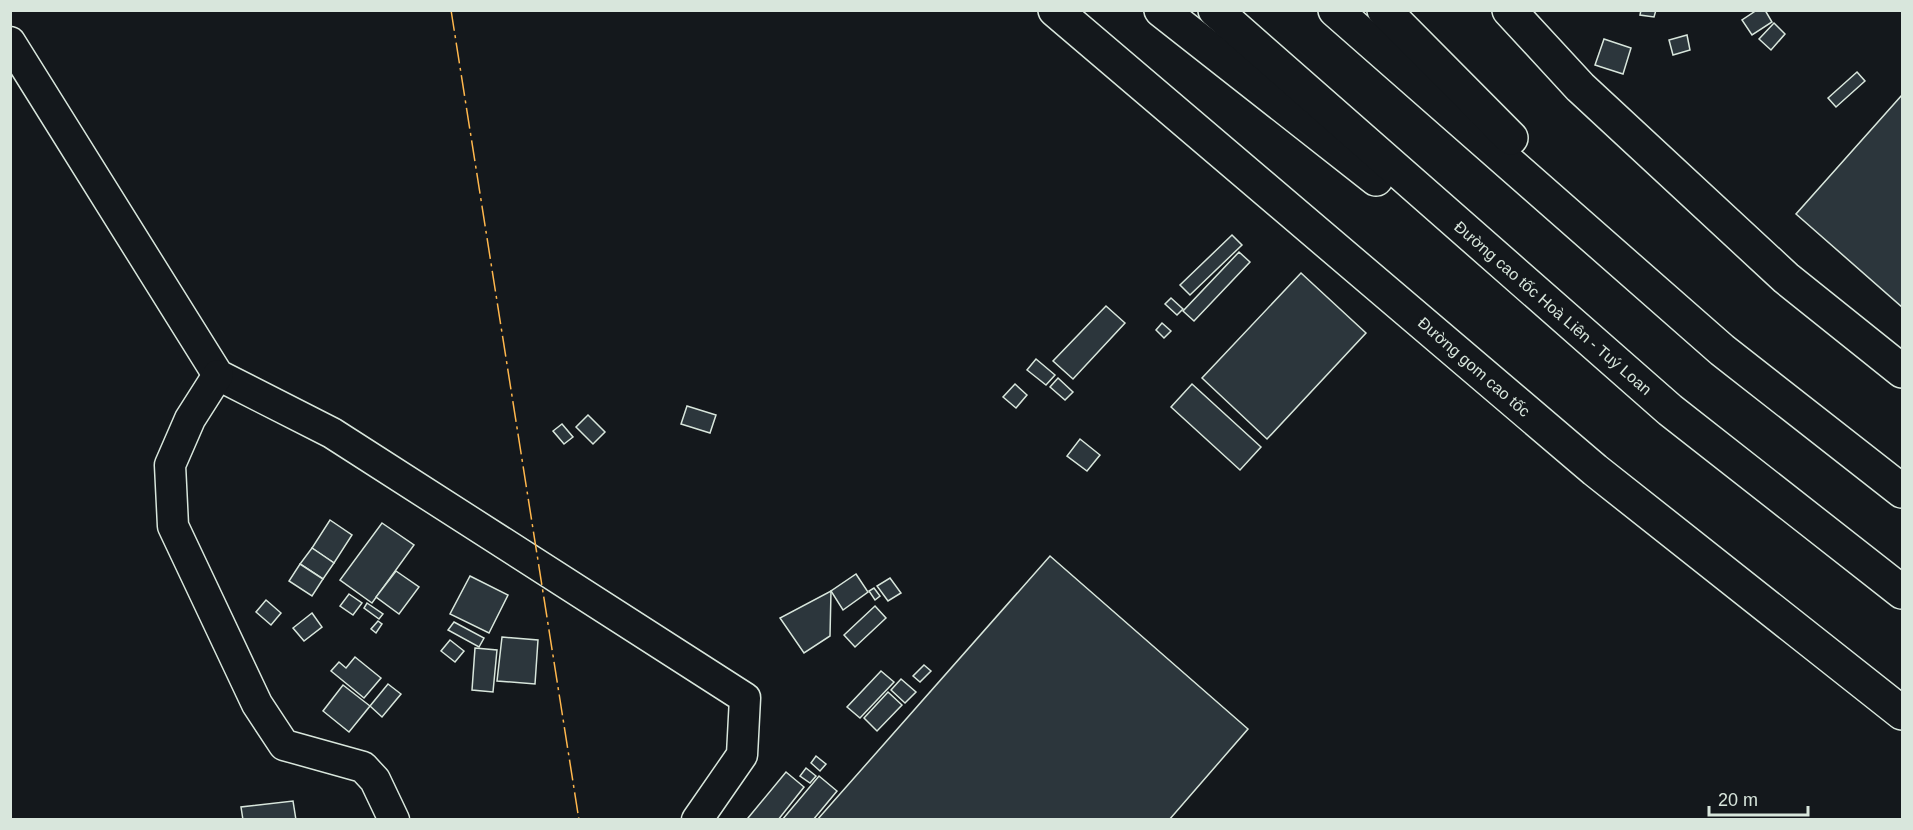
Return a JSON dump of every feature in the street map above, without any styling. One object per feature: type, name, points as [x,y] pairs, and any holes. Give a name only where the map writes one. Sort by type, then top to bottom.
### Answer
[{"type":"main road","name":"Đường gom cao tốc","points":[[1055,10],[1595,470],[1902,713]]},
{"type":"main road","points":[[1161,10],[1670,410]]},
{"type":"main road","name":"Đường cao tốc Hoà Liên - Tuý Loan","points":[[1215,10],[1670,410],[1902,592]]},
{"type":"main road","points":[[1335,10],[1722,350],[1902,491]]},
{"type":"main road","points":[[1384,10],[1722,350]]},
{"type":"main road","points":[[1509,10],[1580,87],[1786,278],[1902,371]]},
{"type":"street","points":[[10,42],[218,375],[332,433],[745,698],[742,755],[697,819]]},
{"type":"street","points":[[218,375],[190,418],[170,465],[173,526],[257,704],[284,745],[363,767],[375,780],[394,819]]},
{"type":"building","points":[[1641,10],[1656,10],[1654,17],[1640,15]]},
{"type":"building","points":[[1757,10],[1765,10],[1772,22],[1752,35],[1742,20]]},
{"type":"building","points":[[1774,23],[1785,34],[1771,50],[1759,39]]},
{"type":"building","points":[[1687,35],[1690,50],[1673,55],[1669,40]]},
{"type":"building","points":[[1604,39],[1631,48],[1623,74],[1595,65]]},
{"type":"building","points":[[1857,72],[1865,81],[1836,107],[1828,98]]},
{"type":"building","points":[[1902,95],[1902,307],[1796,214]]},
{"type":"building","points":[[1232,235],[1242,245],[1190,295],[1180,285]]},
{"type":"building","points":[[1239,252],[1250,262],[1194,321],[1183,311]]},
{"type":"building","points":[[1301,273],[1366,333],[1267,439],[1202,378]]},
{"type":"building","points":[[1171,298],[1183,309],[1177,315],[1165,304]]},
{"type":"building","points":[[1106,306],[1125,323],[1073,379],[1053,361]]},
{"type":"building","points":[[1162,323],[1171,331],[1164,338],[1156,330]]},
{"type":"building","points":[[1036,359],[1055,375],[1046,385],[1027,370]]},
{"type":"building","points":[[1058,378],[1073,392],[1065,400],[1050,387]]},
{"type":"building","points":[[1015,384],[1027,395],[1016,408],[1003,397]]},
{"type":"building","points":[[1192,384],[1261,447],[1240,470],[1171,407]]},
{"type":"building","points":[[687,406],[716,415],[710,433],[681,424]]},
{"type":"building","points":[[588,415],[605,432],[593,444],[576,427]]},
{"type":"building","points":[[562,424],[573,437],[564,444],[553,431]]},
{"type":"building","points":[[1080,439],[1100,455],[1087,471],[1067,456]]},
{"type":"building","points":[[330,520],[352,535],[334,563],[312,548]]},
{"type":"building","points":[[382,523],[414,545],[372,603],[340,580]]},
{"type":"building","points":[[312,548],[334,563],[323,579],[300,564]]},
{"type":"building","points":[[1050,556],[1248,729],[1169,820],[817,820]]},
{"type":"building","points":[[300,564],[323,579],[312,596],[289,581]]},
{"type":"building","points":[[396,571],[419,587],[399,614],[376,597]]},
{"type":"building","points":[[856,574],[868,592],[843,610],[831,591]]},
{"type":"building","points":[[470,576],[508,595],[489,633],[450,614]]},
{"type":"building","points":[[890,578],[901,593],[888,601],[877,586]]},
{"type":"building","points":[[874,588],[880,596],[875,600],[869,591]]},
{"type":"building","points":[[831,591],[830,636],[804,653],[780,618]]},
{"type":"building","points":[[349,594],[362,603],[353,615],[340,606]]},
{"type":"building","points":[[266,600],[281,613],[271,625],[256,612]]},
{"type":"building","points":[[367,603],[383,614],[379,619],[364,608]]},
{"type":"building","points":[[875,606],[886,618],[855,647],[844,635]]},
{"type":"building","points":[[312,613],[322,627],[304,641],[293,628]]},
{"type":"building","points":[[378,621],[382,624],[376,633],[371,629]]},
{"type":"building","points":[[454,622],[484,638],[479,647],[448,630]]},
{"type":"building","points":[[502,637],[538,640],[535,684],[497,681]]},
{"type":"building","points":[[450,640],[464,651],[455,662],[441,651]]},
{"type":"building","points":[[475,648],[497,650],[493,692],[472,690]]},
{"type":"building","points":[[355,657],[381,678],[364,698],[331,671],[339,662],[346,668]]},
{"type":"building","points":[[924,665],[931,671],[920,682],[913,676]]},
{"type":"building","points":[[881,671],[894,682],[860,718],[847,707]]},
{"type":"building","points":[[901,679],[916,692],[905,703],[891,690]]},
{"type":"building","points":[[388,684],[401,694],[382,717],[370,706]]},
{"type":"building","points":[[343,685],[370,706],[349,732],[323,711]]},
{"type":"building","points":[[888,692],[902,705],[877,731],[864,718]]},
{"type":"building","points":[[816,756],[826,764],[820,771],[811,763]]},
{"type":"building","points":[[806,768],[816,776],[810,783],[800,776]]},
{"type":"building","points":[[786,772],[804,787],[778,820],[750,820],[748,818]]},
{"type":"building","points":[[819,776],[837,791],[813,820],[782,820]]},
{"type":"building","points":[[293,801],[296,820],[243,820],[241,807]]},
{"type":"power","points":[[451,10],[579,820]]}]
